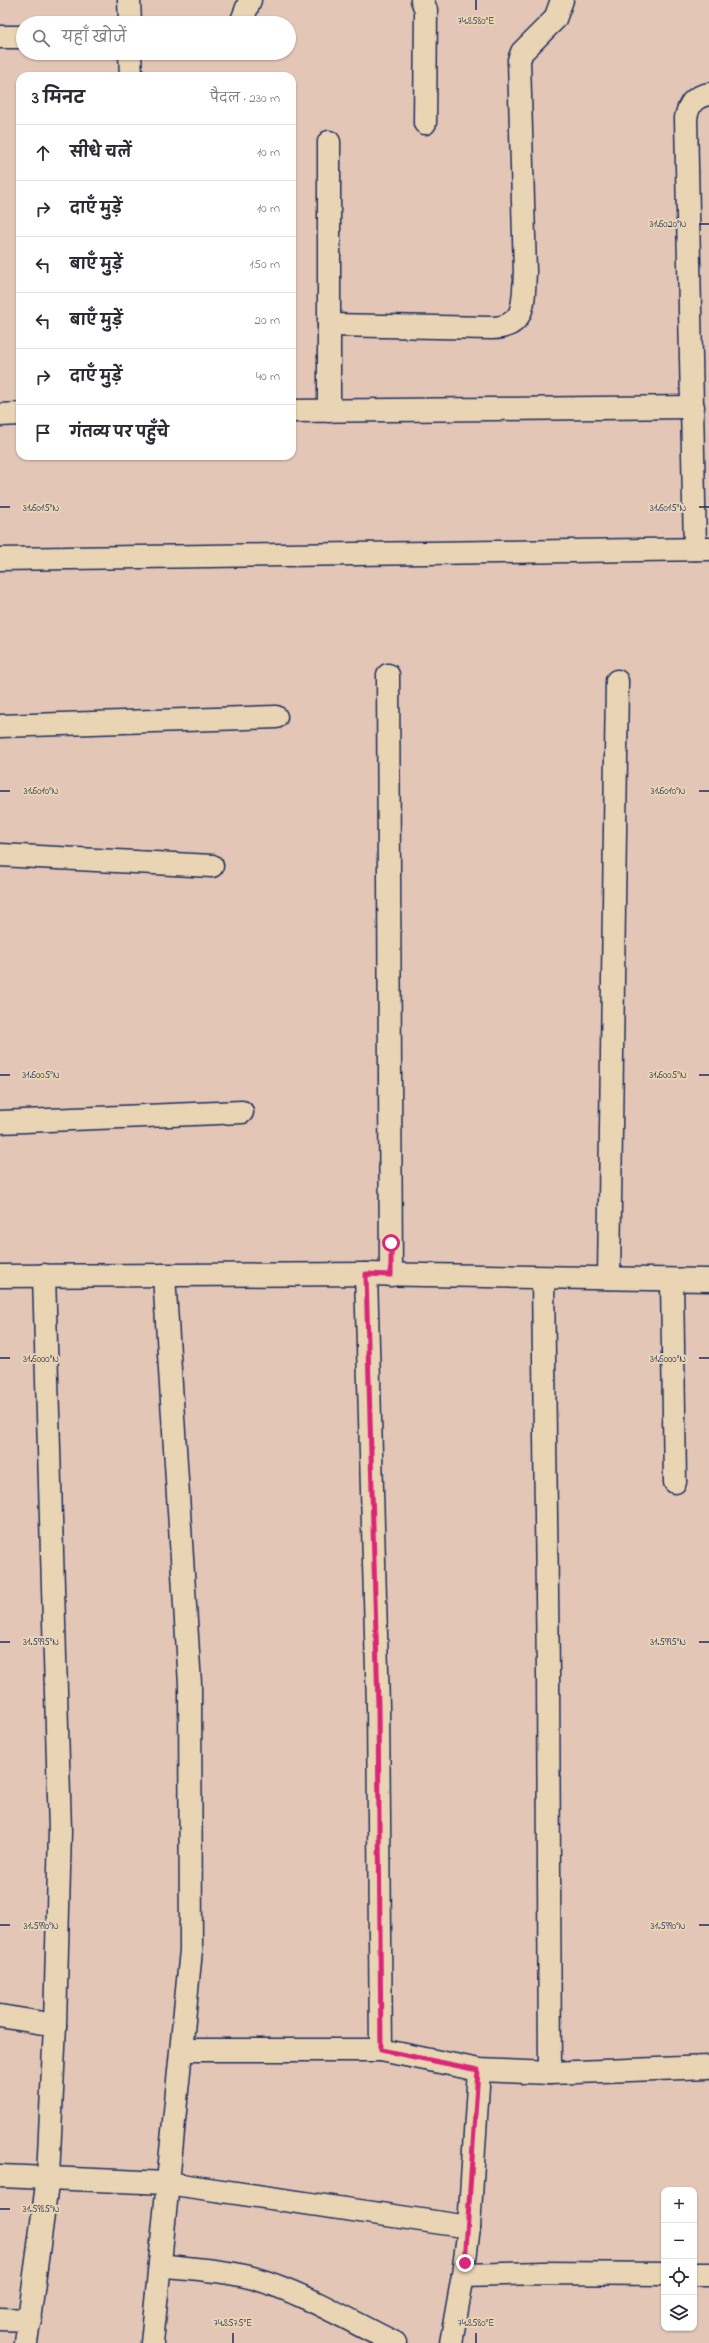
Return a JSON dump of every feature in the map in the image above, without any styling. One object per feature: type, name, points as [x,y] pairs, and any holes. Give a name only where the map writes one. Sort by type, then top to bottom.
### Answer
[{"type":"street","points":[[130,0],[130,16]]},
{"type":"street","points":[[244,16],[250,0]]},
{"type":"street","points":[[422,0],[426,10],[425,123]]},
{"type":"street","points":[[329,325],[506,328],[516,321],[524,295],[525,272],[519,60],[522,52],[555,20],[562,0]]},
{"type":"street","points":[[0,37],[16,37]]},
{"type":"street","points":[[130,60],[131,72]]},
{"type":"street","points":[[0,559],[702,549],[693,408],[686,118],[688,107],[694,99],[709,94]]},
{"type":"street","points":[[328,142],[330,411]]},
{"type":"street","points":[[296,411],[693,408]]},
{"type":"street","points":[[0,414],[16,414]]},
{"type":"street","points":[[388,675],[391,1275]]},
{"type":"street","points":[[609,1278],[617,681]]},
{"type":"street","points":[[0,726],[276,717]]},
{"type":"street","points":[[0,855],[212,866]]},
{"type":"street","points":[[0,1122],[242,1112]]},
{"type":"street","points":[[366,1274],[378,1706],[381,2050]]},
{"type":"street","points":[[0,1276],[366,1274],[709,1280]]},
{"type":"street","points":[[26,2343],[48,2177],[55,2025],[60,1831],[44,1275]]},
{"type":"street","points":[[152,2343],[191,1950],[190,1684],[164,1275]]},
{"type":"street","points":[[543,1278],[548,1674],[550,2073]]},
{"type":"street","points":[[672,1280],[675,1482]]},
{"type":"street","points":[[0,2016],[55,2025]]},
{"type":"street","points":[[182,2050],[381,2050],[478,2070],[550,2073],[709,2067]]},
{"type":"street","points":[[451,2343],[464,2275],[469,2227],[478,2070]]},
{"type":"street","points":[[0,2176],[167,2183],[469,2227]]},
{"type":"street","points":[[160,2265],[230,2274],[278,2286],[395,2343]]},
{"type":"street","points":[[464,2275],[544,2272],[661,2274]]},
{"type":"street","points":[[697,2274],[709,2274]]},
{"type":"street","points":[[0,2319],[30,2320]]},
{"type":"route","points":[[391,1243],[391,1275],[366,1274],[378,1706],[381,2050],[478,2070],[469,2227],[465,2263]]}]
